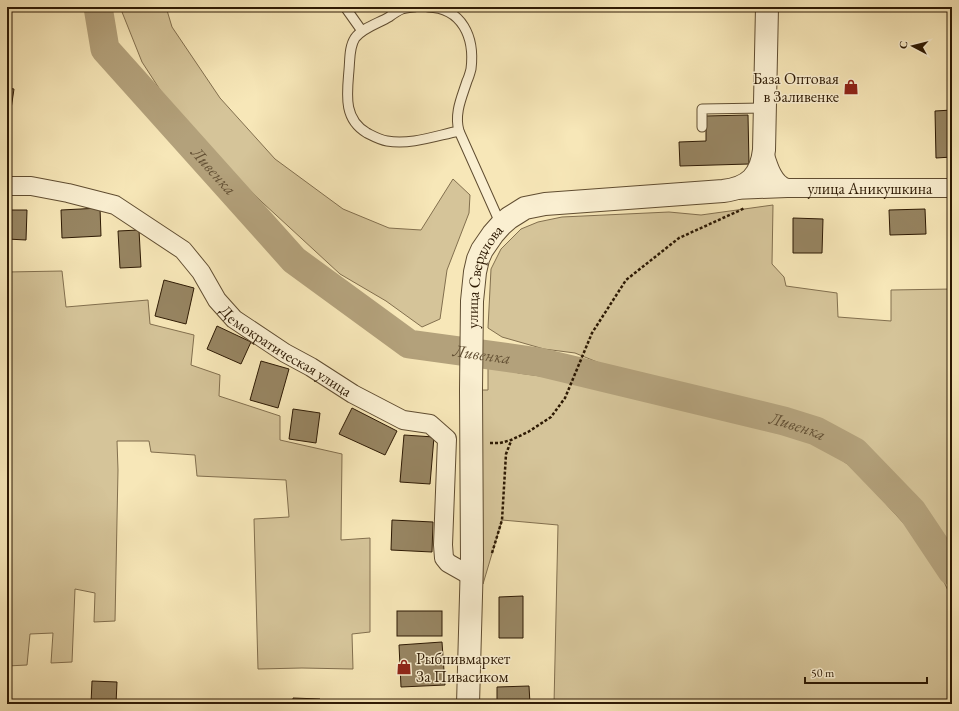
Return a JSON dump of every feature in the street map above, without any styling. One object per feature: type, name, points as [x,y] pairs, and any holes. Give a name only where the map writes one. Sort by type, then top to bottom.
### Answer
[{"type":"street","points":[[739,187],[754,178],[761,164],[764,152],[767,7]]},
{"type":"street","points":[[764,152],[774,177],[781,186],[787,188]]},
{"type":"street","name":"Демократическая улица","points":[[7,186],[31,186],[68,192],[115,205],[183,250],[202,272],[217,300],[234,318],[252,331],[285,353],[353,394],[403,420],[430,424],[447,439],[443,545],[444,558],[448,563],[471,576]]},
{"type":"street","name":"улица Свердлова","points":[[468,704],[471,576],[472,301],[474,277],[478,259],[482,250],[501,225],[525,208],[546,204],[739,187]]},
{"type":"street","name":"улица Аникушкина","points":[[739,187],[952,188]]},
{"type":"lane","points":[[345,7],[362,31]]},
{"type":"lane","points":[[414,7],[402,9],[362,31],[354,39],[350,55],[348,85],[349,108],[351,116],[356,124],[365,131],[385,141],[407,143],[458,131]]},
{"type":"lane","points":[[428,7],[436,7],[456,17],[465,28],[470,40],[472,54],[471,70],[457,110],[456,118],[458,131],[501,225]]},
{"type":"lane","points":[[702,127],[702,108],[765,108]]},
{"type":"path","points":[[488,444],[511,440],[528,432],[551,417],[565,398],[592,333],[626,280],[679,238],[746,207]]},
{"type":"path","points":[[491,556],[502,520],[506,454],[511,440]]},
{"type":"shaded area","points":[[120,7],[166,7],[172,27],[220,98],[275,159],[343,209],[389,228],[421,230],[453,179],[470,195],[469,213],[447,270],[440,319],[422,327],[386,301],[340,274],[263,203],[179,119],[142,62]]},
{"type":"shaded area","points":[[773,205],[772,264],[784,277],[786,286],[837,293],[838,317],[891,321],[891,290],[952,289],[952,552],[938,526],[859,446],[812,419],[602,364],[575,353],[544,349],[502,337],[488,328],[491,269],[501,249],[521,229],[538,222],[562,217],[669,212],[701,215]]},
{"type":"shaded area","points":[[62,271],[66,307],[148,300],[150,324],[194,335],[191,365],[220,375],[219,396],[280,416],[280,440],[342,454],[341,540],[370,538],[370,632],[352,634],[353,669],[258,669],[254,519],[289,517],[286,480],[197,476],[195,455],[151,452],[149,441],[117,441],[118,470],[115,621],[94,622],[95,593],[75,589],[72,662],[51,663],[53,633],[30,634],[27,665],[7,666],[7,272]]},
{"type":"shaded area","points":[[488,360],[504,365],[518,373],[540,376],[565,375],[573,379],[596,383],[658,401],[746,420],[812,439],[853,468],[930,552],[952,599],[952,704],[554,704],[558,525],[502,520],[483,584],[481,390],[488,390]]},
{"type":"building","points":[[7,88],[14,89],[7,136]]},
{"type":"building","points":[[952,110],[952,157],[936,158],[935,111]]},
{"type":"building","points":[[748,115],[749,164],[680,166],[679,142],[706,141],[706,116]]},
{"type":"building","points":[[100,208],[101,236],[62,238],[61,210]]},
{"type":"building","points":[[925,209],[926,234],[890,235],[889,210]]},
{"type":"building","points":[[7,210],[27,210],[26,240],[7,239]]},
{"type":"building","points":[[793,218],[823,219],[822,253],[793,253]]},
{"type":"building","points":[[139,230],[141,267],[120,268],[118,231]]},
{"type":"building","points":[[164,280],[194,288],[186,324],[155,316]]},
{"type":"building","points":[[217,326],[251,342],[241,364],[207,349]]},
{"type":"building","points":[[261,361],[289,369],[278,408],[250,400]]},
{"type":"building","points":[[352,408],[397,431],[385,455],[339,434]]},
{"type":"building","points":[[293,409],[320,413],[316,443],[289,439]]},
{"type":"building","points":[[404,435],[434,437],[430,484],[400,482]]},
{"type":"building","points":[[392,520],[433,522],[432,552],[391,550]]},
{"type":"building","points":[[523,596],[523,638],[499,638],[499,597]]},
{"type":"building","points":[[397,611],[442,611],[442,636],[397,636]]},
{"type":"building","points":[[442,642],[445,685],[401,687],[399,645]]},
{"type":"building","points":[[92,681],[117,682],[116,704],[91,704]]},
{"type":"building","points":[[529,686],[530,704],[497,704],[497,687]]},
{"type":"building","points":[[293,698],[320,699],[320,704],[293,704]]},
{"type":"building","points":[[334,702],[365,702],[365,704],[334,704]]},
{"type":"building","points":[[283,703],[283,704],[258,704]]},
{"type":"building","points":[[398,703],[398,704],[373,704]]},
{"type":"waterway","name":"Ливенка","points":[[98,7],[105,49],[294,260],[409,344],[539,362],[784,421],[816,431],[855,452],[912,511],[952,571]]},
{"type":"place","name":"База Оптовая в Заливенке","points":[[851,87]]},
{"type":"place","name":"Рыбпивмаркет За Пивасиком","points":[[404,667]]}]
